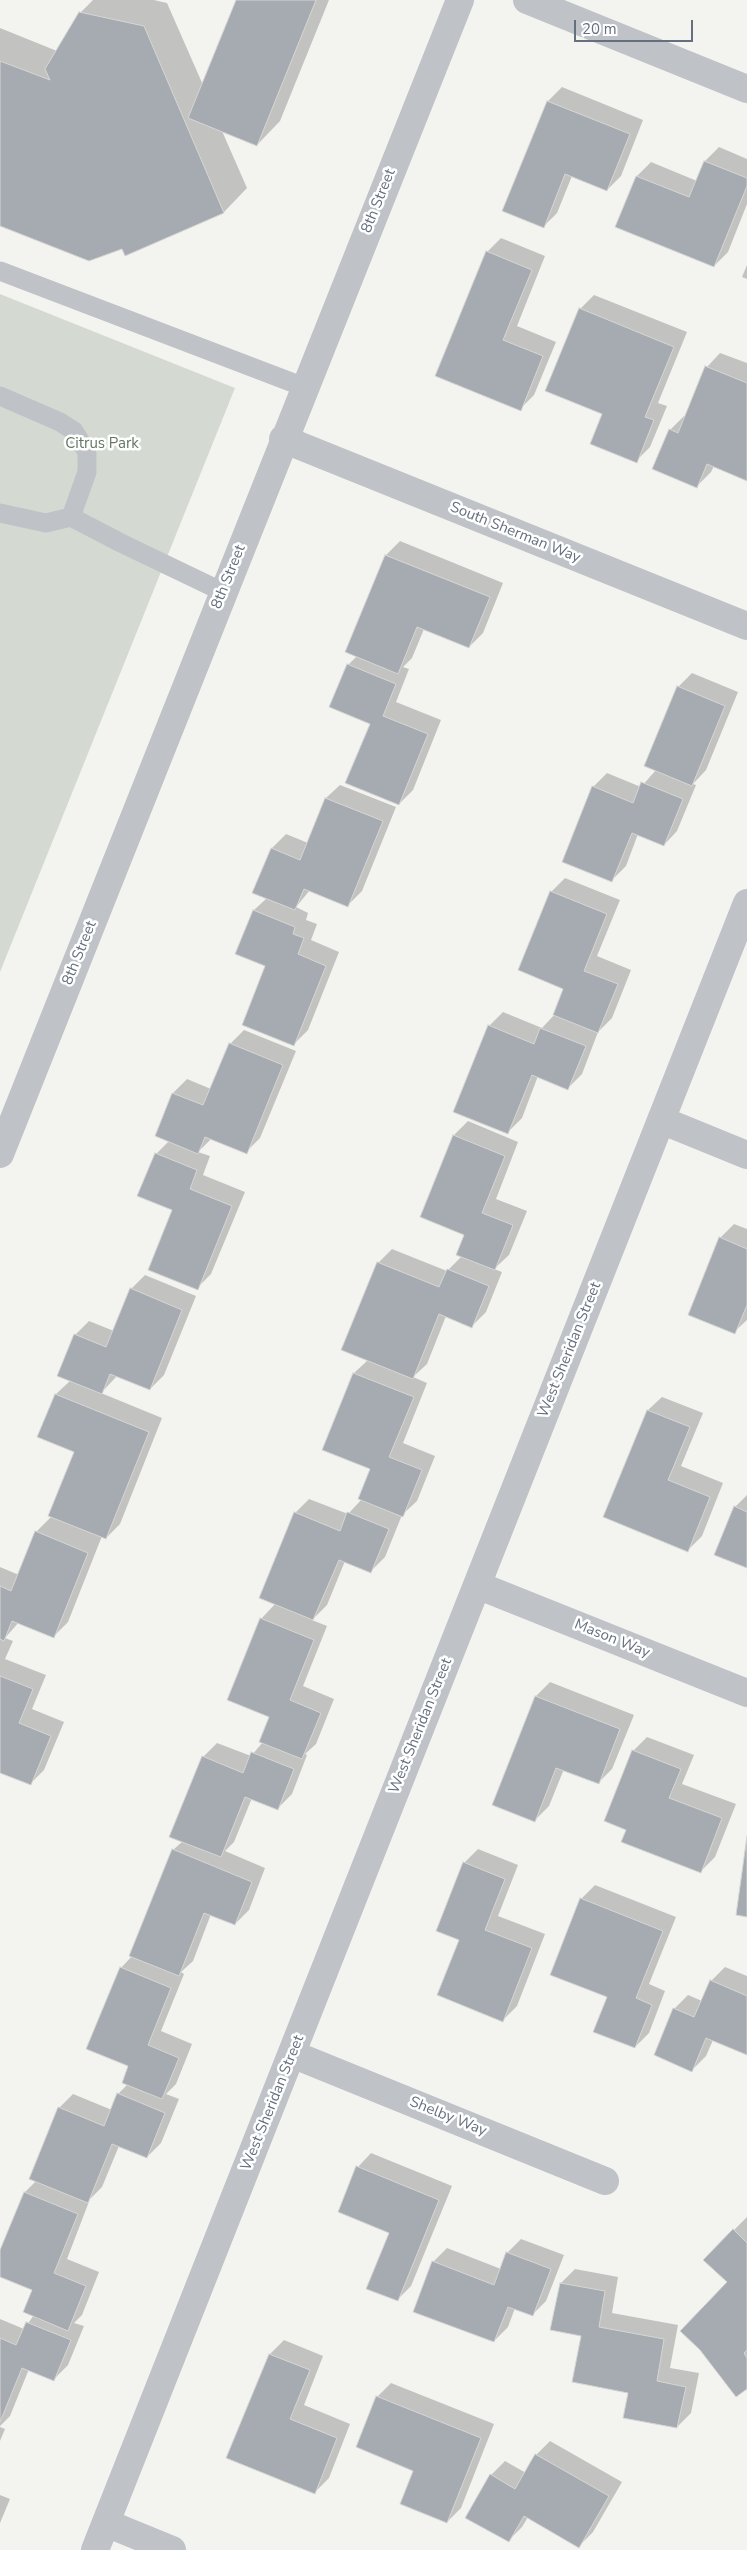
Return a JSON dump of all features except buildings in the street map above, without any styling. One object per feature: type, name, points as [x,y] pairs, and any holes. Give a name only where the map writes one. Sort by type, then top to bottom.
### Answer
[{"type":"street","name":"8th Street","points":[[0,1154],[283,439],[460,0]]},
{"type":"street","points":[[526,0],[747,89]]},
{"type":"street","name":"South Sherman Way","points":[[283,439],[747,626]]},
{"type":"street","name":"West Sheridan Street","points":[[95,2550],[747,903]]},
{"type":"street","points":[[661,1120],[747,1155]]},
{"type":"street","name":"Mason Way","points":[[477,1585],[747,1694]]},
{"type":"street","name":"Shelby Way","points":[[292,2054],[605,2181]]},
{"type":"street","points":[[106,2523],[172,2550]]},
{"type":"lane","points":[[0,271],[304,387]]},
{"type":"lane","points":[[0,396],[60,422],[74,431],[86,452],[87,472],[71,517]]},
{"type":"lane","points":[[0,513],[46,523],[71,517],[121,544],[223,592]]},
{"type":"green space","name":"Citrus Park","points":[[0,294],[235,388],[0,972]]}]
